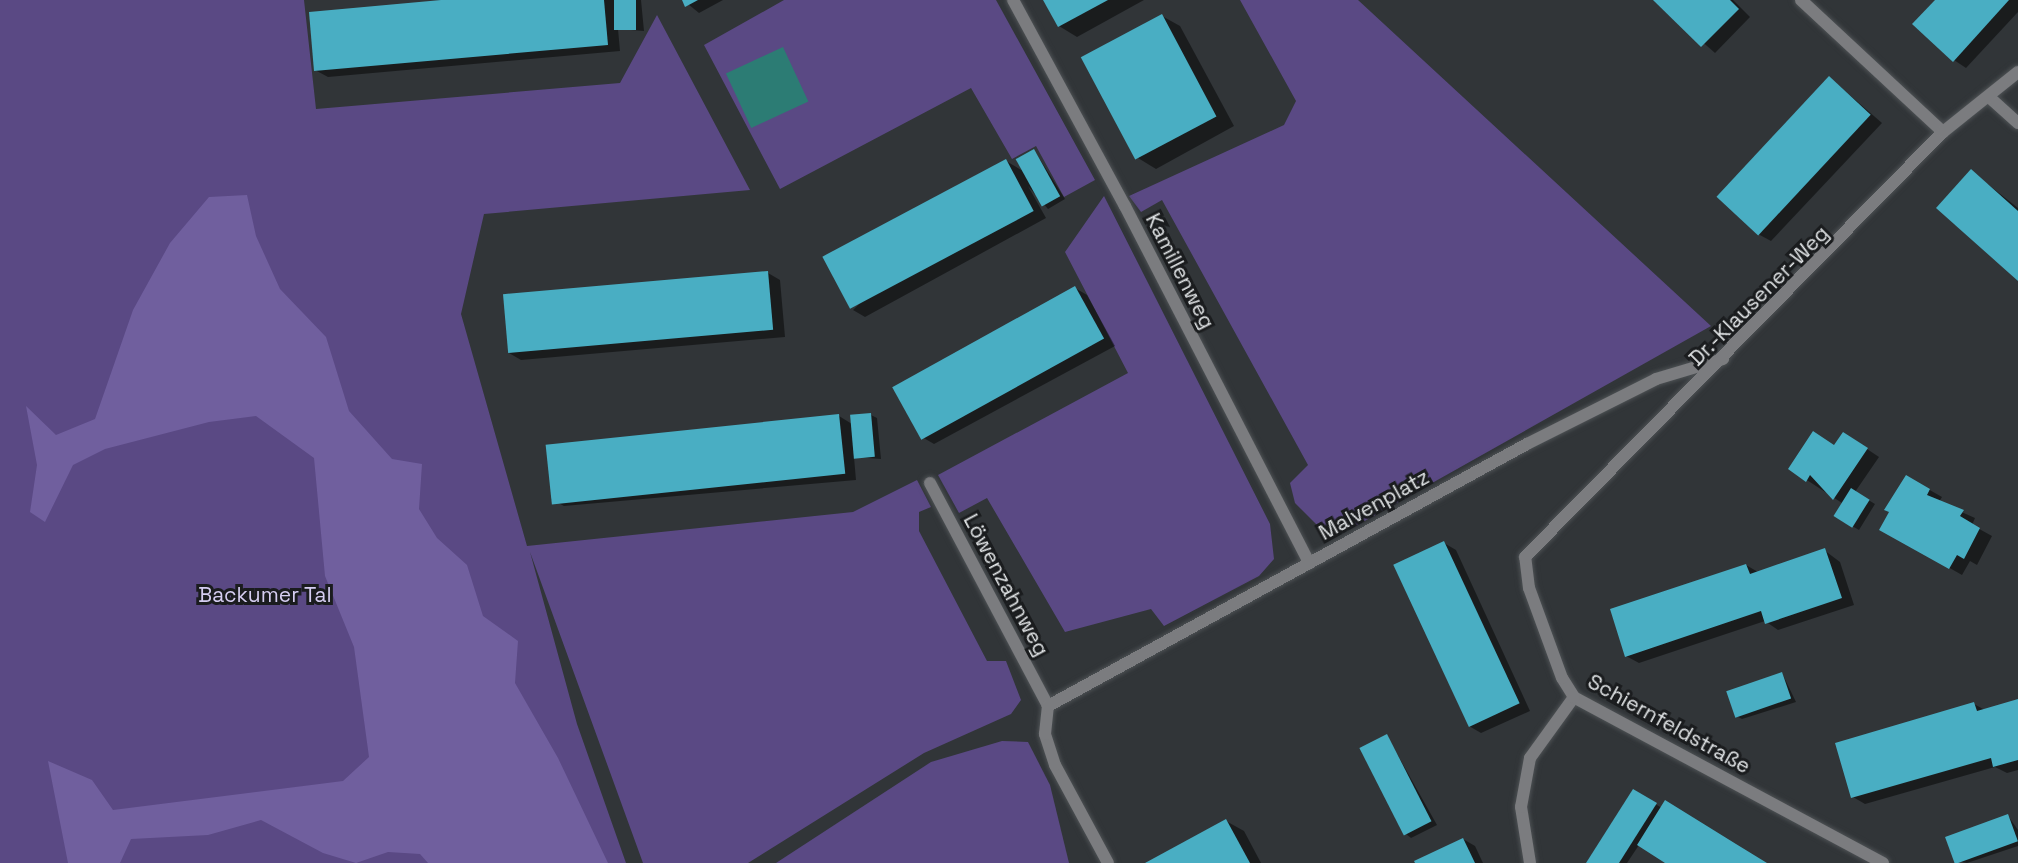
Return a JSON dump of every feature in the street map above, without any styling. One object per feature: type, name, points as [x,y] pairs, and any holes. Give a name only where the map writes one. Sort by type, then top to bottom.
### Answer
[{"type":"street","name":"Kamillenweg","points":[[1013,0],[1125,206],[1309,563]]},
{"type":"street","points":[[1801,0],[1943,132]]},
{"type":"street","name":"Dr.-Klausener-Weg","points":[[1528,549],[1726,357],[1943,132],[2018,72]]},
{"type":"street","points":[[1989,97],[2018,123]]},
{"type":"street","name":"Malvenplatz","points":[[1048,706],[1309,563],[1656,379],[1726,357]]},
{"type":"street","name":"Löwenzahnweg","points":[[930,483],[1048,706]]},
{"type":"street","name":"Schiernfeldstraße","points":[[1528,549],[1529,588],[1562,678],[1574,697],[1883,863]]},
{"type":"street","points":[[1530,863],[1521,807],[1530,758],[1574,697]]},
{"type":"street","points":[[1048,706],[1045,734],[1055,765],[1108,863]]},
{"type":"green space","name":"Backumer Tal","points":[[0,0],[304,0],[316,109],[620,83],[657,15],[750,190],[484,214],[461,314],[527,546],[853,512],[917,480],[931,507],[919,512],[919,531],[987,661],[1006,661],[1021,700],[1011,714],[924,753],[748,863],[643,863],[530,552],[577,724],[626,863],[0,863]]},
{"type":"green space","points":[[784,0],[996,0],[1095,180],[1064,197],[1036,146],[1012,159],[971,88],[780,189],[704,45]]},
{"type":"green space","points":[[1240,0],[1358,0],[1711,326],[1354,527],[1321,529],[1295,503],[1290,483],[1308,465],[1162,200],[1141,212],[1129,196],[1284,125],[1296,101]]},
{"type":"green space","points":[[1104,196],[1270,524],[1274,559],[1259,576],[1164,626],[1151,609],[1065,632],[987,498],[959,513],[938,475],[1128,373],[1065,252]]},
{"type":"green space","points":[[1002,741],[1028,742],[1050,785],[1069,863],[776,863],[931,762]]},
{"type":"shaded area","points":[[783,47],[808,101],[751,128],[726,74]]},
{"type":"shaded area","points":[[247,195],[256,236],[280,289],[326,337],[349,411],[392,459],[422,464],[419,509],[437,538],[467,565],[483,616],[518,641],[515,683],[558,758],[608,863],[428,863],[420,854],[388,852],[356,863],[323,853],[261,820],[208,835],[131,839],[120,863],[68,863],[48,761],[92,780],[113,810],[343,781],[369,757],[354,647],[325,576],[314,458],[256,416],[209,422],[105,449],[73,465],[45,522],[30,512],[37,465],[26,406],[56,435],[95,419],[133,310],[170,243],[209,197]]},
{"type":"building","points":[[441,0],[604,0],[608,45],[314,71],[309,12]]},
{"type":"building","points":[[614,0],[636,0],[636,30],[614,30]]},
{"type":"building","points":[[682,0],[698,0],[685,7]]},
{"type":"building","points":[[1043,0],[1108,0],[1058,27]]},
{"type":"building","points":[[1653,0],[1730,0],[1739,9],[1701,47]]},
{"type":"building","points":[[1935,0],[2009,0],[1953,62],[1912,24]]},
{"type":"building","points":[[1162,14],[1216,116],[1135,160],[1081,57]]},
{"type":"building","points":[[1829,76],[1871,115],[1758,236],[1716,197]]},
{"type":"building","points":[[1034,149],[1060,196],[1042,206],[1016,159]]},
{"type":"building","points":[[1006,159],[1034,211],[850,309],[822,257]]},
{"type":"building","points":[[1971,169],[2018,211],[2018,281],[1936,208]]},
{"type":"building","points":[[768,271],[773,330],[508,353],[503,294]]},
{"type":"building","points":[[1075,286],[1104,338],[921,440],[892,387]]},
{"type":"building","points":[[871,413],[875,457],[854,459],[850,415]]},
{"type":"building","points":[[839,414],[845,474],[552,505],[546,445]]},
{"type":"building","points":[[1813,431],[1834,445],[1843,432],[1868,448],[1833,500],[1810,475],[1806,482],[1788,469]]},
{"type":"building","points":[[1906,475],[1930,489],[1927,495],[1964,510],[1960,516],[1980,528],[1964,559],[1957,555],[1949,569],[1879,530],[1889,512],[1884,510]]},
{"type":"building","points":[[1851,488],[1870,500],[1852,528],[1834,516]]},
{"type":"building","points":[[1444,541],[1520,703],[1469,727],[1393,565]]},
{"type":"building","points":[[1825,548],[1842,598],[1765,624],[1761,611],[1625,657],[1610,609],[1746,564],[1750,574]]},
{"type":"building","points":[[1782,672],[1791,698],[1735,718],[1726,691]]},
{"type":"building","points":[[2018,699],[2018,760],[1993,767],[1991,758],[1851,798],[1835,743],[1974,702],[1977,711]]},
{"type":"building","points":[[1387,734],[1431,821],[1404,835],[1359,748]]},
{"type":"building","points":[[1633,789],[1657,803],[1619,863],[1586,863]]},
{"type":"building","points":[[1665,800],[1767,863],[1665,863],[1637,845]]},
{"type":"building","points":[[2008,814],[2018,841],[1955,863],[1945,837]]},
{"type":"building","points":[[1226,819],[1250,863],[1145,863]]},
{"type":"building","points":[[1463,838],[1475,863],[1415,863],[1414,861]]}]
